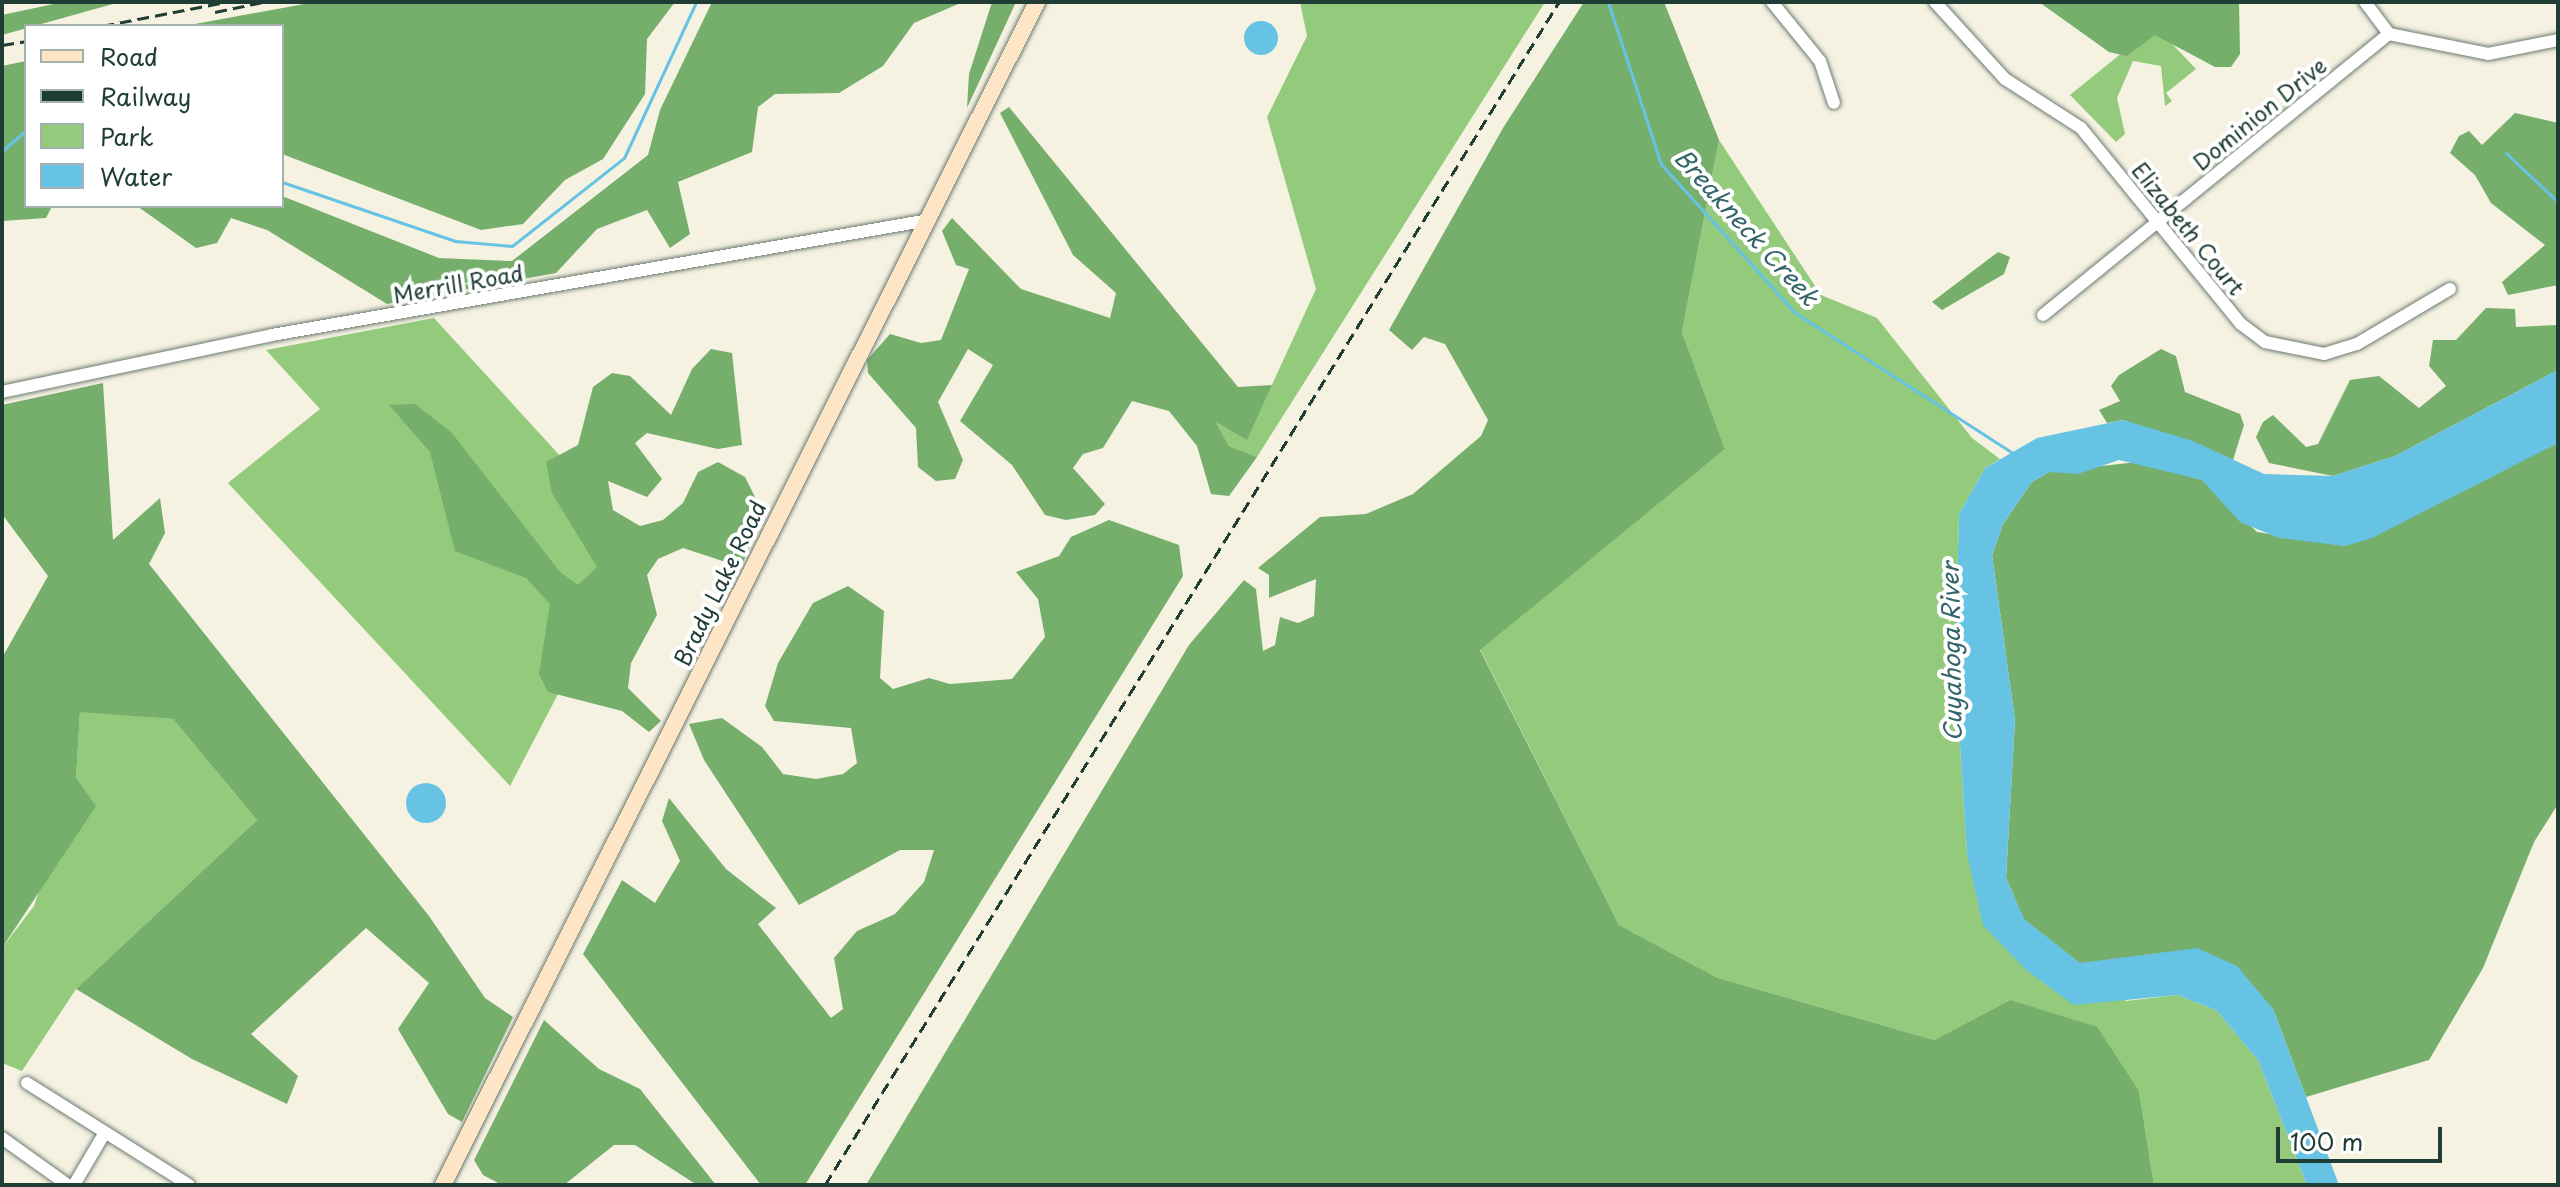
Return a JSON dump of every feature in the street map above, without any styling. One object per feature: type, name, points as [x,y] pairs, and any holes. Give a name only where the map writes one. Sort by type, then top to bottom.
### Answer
[{"type":"street","name":"Brady Lake Road","points":[[443,1185],[840,399],[923,221],[1037,2]]},
{"type":"street","points":[[1772,2],[1820,61],[1834,103]]},
{"type":"street","name":"Elizabeth Court","points":[[1935,2],[2005,79],[2081,128],[2241,324],[2295,351],[2324,354],[2357,344],[2450,289]]},
{"type":"street","points":[[2365,2],[2389,34],[2488,54],[2558,40]]},
{"type":"street","name":"Dominion Drive","points":[[2043,315],[2389,34]]},
{"type":"street","name":"Merrill Road","points":[[2,392],[272,335],[923,221]]},
{"type":"street","points":[[27,1083],[189,1185]]},
{"type":"street","points":[[2,1138],[71,1185],[104,1134]]},
{"type":"green space","points":[[63,2],[120,2],[41,24],[24,24],[24,29],[2,35],[2,15]]},
{"type":"green space","points":[[315,2],[675,2],[647,39],[645,94],[603,159],[565,180],[523,224],[481,230],[284,155],[284,24],[195,24]]},
{"type":"green space","points":[[712,2],[963,2],[914,23],[883,66],[839,93],[775,94],[758,107],[752,152],[678,182],[690,234],[670,248],[647,210],[597,229],[556,273],[387,304],[267,230],[231,218],[217,243],[196,248],[140,208],[284,208],[284,197],[439,258],[512,261],[648,155],[660,110]]},
{"type":"green space","points":[[992,2],[1016,2],[967,108],[969,74]]},
{"type":"green space","points":[[1300,2],[1545,2],[1257,457],[1229,446],[1215,420],[1247,439],[1316,289],[1267,117],[1307,36]]},
{"type":"green space","points":[[1584,2],[1664,2],[1719,140],[1682,332],[1725,449],[1480,650],[1619,925],[1718,978],[1934,1040],[2010,1000],[2097,1027],[2139,1091],[2154,1185],[866,1185],[1189,645],[1244,580],[1256,589],[1263,651],[1275,645],[1280,617],[1298,623],[1314,616],[1316,579],[1269,598],[1269,575],[1258,568],[1320,517],[1366,514],[1413,494],[1481,436],[1488,420],[1445,344],[1424,337],[1412,350],[1389,330],[1503,128]]},
{"type":"green space","points":[[2039,2],[2239,2],[2240,54],[2231,67],[2215,67],[2155,35],[2127,56],[2109,52]]},
{"type":"green space","points":[[2155,26],[2196,69],[2166,93],[2172,101],[2165,106],[2161,66],[2133,61],[2117,98],[2125,134],[2116,142],[2070,95]]},
{"type":"green space","points":[[24,61],[24,208],[51,208],[46,218],[2,221],[2,66]]},
{"type":"green space","points":[[1009,107],[1238,387],[1272,385],[1247,440],[1216,422],[1229,446],[1257,457],[1229,496],[1211,494],[1197,446],[1169,411],[1132,401],[1103,448],[1083,454],[1073,468],[1105,504],[1095,515],[1066,520],[1045,515],[1012,465],[960,421],[993,365],[968,349],[938,402],[963,460],[955,479],[936,481],[918,467],[916,428],[868,373],[867,360],[890,334],[921,343],[941,340],[969,269],[956,265],[942,231],[952,218],[1021,289],[1110,318],[1116,293],[1073,255],[1000,113]]},
{"type":"green space","points":[[2515,113],[2558,123],[2558,285],[2508,295],[2502,282],[2545,245],[2491,203],[2475,175],[2450,153],[2459,136],[2469,131],[2482,145]]},
{"type":"green space","points":[[1719,140],[1821,295],[1877,318],[1972,438],[2000,459],[1985,468],[1959,514],[1955,667],[1967,854],[2126,1001],[2177,995],[2216,1010],[2258,1060],[2307,1185],[2154,1185],[2139,1091],[2010,1000],[1934,1040],[1718,978],[1619,925],[1480,649],[1725,449],[1682,332]]},
{"type":"green space","points":[[1998,252],[2010,257],[2004,274],[1942,310],[1932,302]]},
{"type":"green space","points":[[2486,308],[2515,309],[2516,327],[2558,325],[2558,370],[2395,456],[2333,476],[2269,463],[2256,437],[2263,422],[2273,415],[2306,447],[2318,444],[2350,380],[2379,376],[2419,408],[2446,386],[2429,366],[2433,340],[2456,340]]},
{"type":"green space","points":[[434,318],[638,541],[510,786],[228,483],[320,409],[266,350]]},
{"type":"green space","points":[[711,349],[732,353],[742,445],[718,449],[647,433],[635,443],[662,479],[647,497],[608,481],[613,510],[640,526],[663,520],[683,503],[698,472],[718,462],[745,477],[763,513],[741,567],[683,548],[658,559],[647,575],[657,615],[631,663],[628,688],[661,721],[649,732],[622,711],[548,692],[539,674],[550,604],[526,578],[455,551],[430,452],[389,405],[415,404],[452,433],[560,572],[578,585],[597,567],[552,493],[546,462],[578,445],[593,387],[612,373],[630,376],[671,415],[692,369]]},
{"type":"green space","points":[[2161,349],[2176,356],[2185,392],[2240,414],[2244,425],[2233,460],[2123,420],[2107,423],[2099,410],[2120,401],[2111,386],[2119,375]]},
{"type":"green space","points":[[103,383],[113,540],[160,498],[165,533],[149,564],[429,916],[485,998],[513,1017],[462,1122],[448,1114],[398,1029],[429,983],[366,928],[251,1034],[298,1076],[287,1104],[192,1059],[76,989],[257,820],[173,719],[80,712],[76,778],[96,806],[2,948],[2,658],[48,576],[2,514],[2,405]]},
{"type":"green space","points":[[2558,443],[2558,804],[2534,842],[2483,968],[2429,1060],[2306,1097],[2273,1009],[2126,961],[2080,963],[2024,919],[2006,878],[2015,720],[1992,555],[2003,524],[2032,482],[2049,472],[2137,462],[2202,480],[2257,532],[2345,546]]},
{"type":"green space","points":[[1109,520],[1179,545],[1183,576],[805,1185],[761,1185],[583,954],[622,880],[655,903],[680,861],[662,821],[669,798],[726,869],[776,908],[758,924],[831,1018],[843,1009],[834,958],[857,931],[895,914],[924,882],[934,850],[900,850],[799,905],[704,760],[689,724],[722,718],[762,747],[783,774],[816,779],[843,774],[857,763],[851,728],[774,721],[765,706],[778,663],[813,603],[848,586],[884,611],[880,678],[893,689],[929,678],[950,684],[1012,679],[1045,637],[1038,599],[1016,572],[1059,556],[1071,537]]},
{"type":"green space","points":[[80,711],[173,719],[257,820],[76,989],[22,1071],[2,1063],[2,948],[34,906],[76,778]]},
{"type":"green space","points":[[544,1020],[599,1069],[640,1089],[716,1185],[697,1185],[635,1145],[614,1145],[564,1185],[502,1185],[483,1175],[474,1160]]},
{"type":"water","points":[[1261,21],[1273,26],[1278,38],[1273,50],[1261,55],[1249,50],[1244,38],[1249,26]]},
{"type":"water","points":[[2558,370],[2558,443],[2372,538],[2345,546],[2279,538],[2240,522],[2202,480],[2119,460],[2078,474],[2049,472],[2032,482],[2003,524],[1992,555],[2015,720],[2006,878],[2024,919],[2080,963],[2197,948],[2237,966],[2273,1009],[2339,1185],[2307,1185],[2258,1060],[2216,1010],[2177,995],[2074,1005],[2026,970],[1983,925],[1967,854],[1955,667],[1959,514],[1985,468],[2037,438],[2123,420],[2193,441],[2264,474],[2333,476],[2395,456]]},
{"type":"water","points":[[426,783],[440,789],[446,803],[440,817],[426,823],[412,817],[406,803],[412,789]]},
{"type":"waterway","name":"Breakneck Creek","points":[[284,183],[455,241],[512,246],[624,158],[696,2]]},
{"type":"waterway","name":"Breakneck Creek","points":[[1608,2],[1661,164],[1794,312],[2014,454]]},
{"type":"waterway","name":"Breakneck Creek","points":[[2,151],[24,132]]},
{"type":"waterway","points":[[2506,153],[2558,202]]},
{"type":"railway","points":[[112,24],[226,2]]},
{"type":"railway","points":[[215,12],[263,2]]},
{"type":"railway","points":[[825,1185],[1559,2]]},
{"type":"railway","points":[[2,45],[24,41]]},
{"type":"water label","name":"Cuyahoga River","points":[[1951,652]]}]
